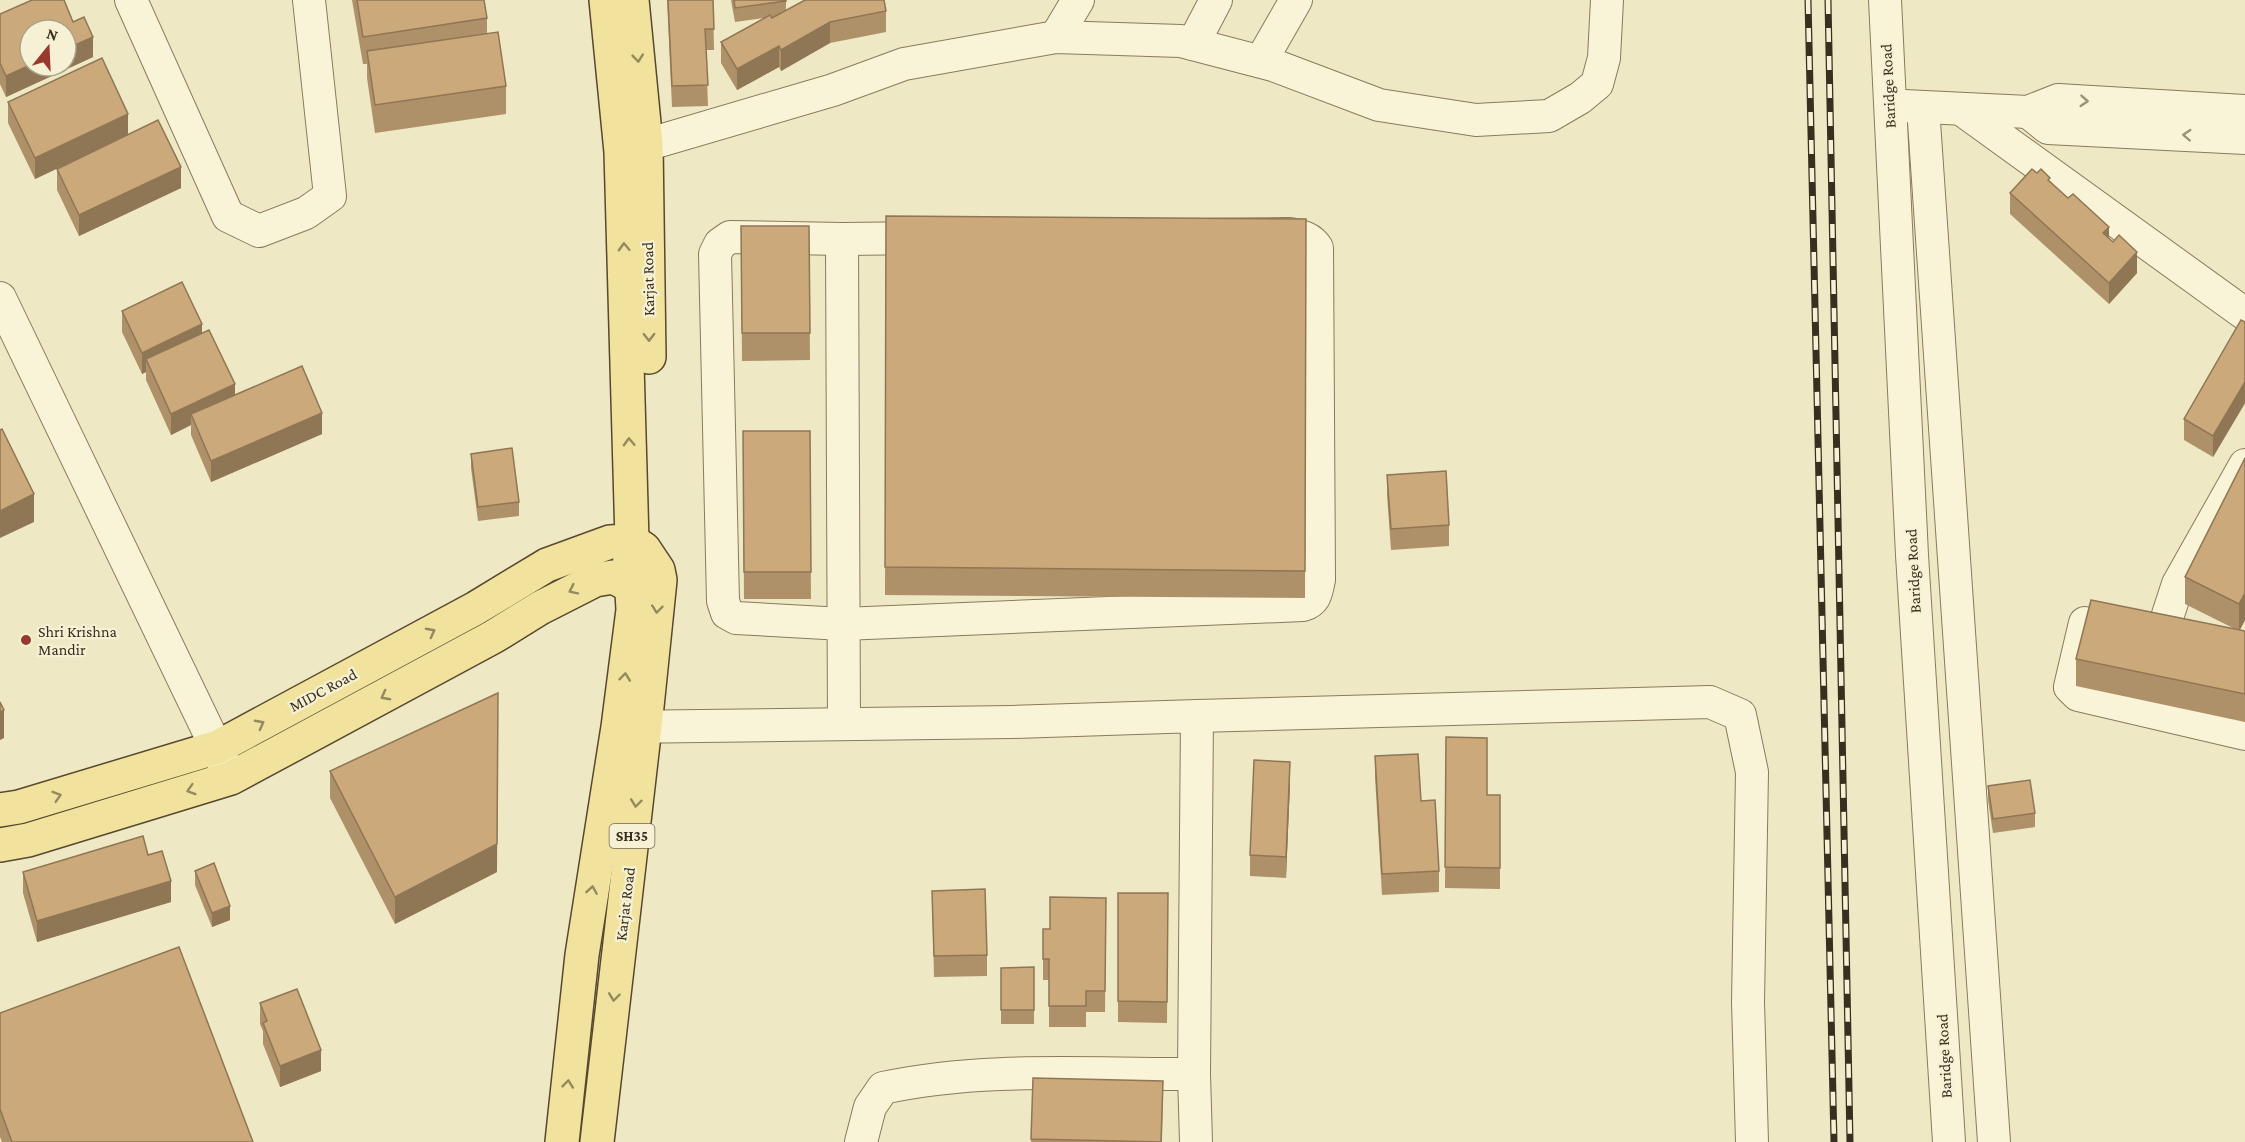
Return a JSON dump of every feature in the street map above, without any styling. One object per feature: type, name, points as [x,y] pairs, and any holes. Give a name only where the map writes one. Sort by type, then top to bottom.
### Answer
[{"type":"main road","name":"Karjat Road","points":[[606,0],[634,148]]},
{"type":"main road","name":"Karjat Road","points":[[597,1142],[632,727],[633,610],[629,588],[641,585],[648,573],[642,550],[632,0]]},
{"type":"main road","name":"MIDC Road","points":[[0,810],[19,807],[218,747],[476,608],[548,565],[610,542],[642,550]]},
{"type":"main road","name":"Karjat Road","points":[[562,1142],[582,955],[632,727],[660,580],[658,570],[642,550]]},
{"type":"main road","name":"MIDC Road","points":[[0,845],[28,840],[231,778],[493,637],[540,608],[595,579],[613,577],[629,588]]},
{"type":"street","points":[[131,0],[228,216],[259,231],[306,213],[330,196],[309,0]]},
{"type":"street","points":[[1056,37],[1078,0]]},
{"type":"street","points":[[1193,44],[1216,0]]},
{"type":"street","points":[[1261,61],[1296,0]]},
{"type":"street","points":[[634,148],[833,90],[904,64],[1056,37],[1181,41],[1261,61],[1379,105],[1476,120],[1549,116],[1580,98],[1597,84],[1604,58],[1607,0]]},
{"type":"street","name":"Baridge Road","points":[[1885,0],[1912,555],[1949,1142]]},
{"type":"street","points":[[1889,105],[2028,112],[2058,100],[2245,111]]},
{"type":"street","points":[[1923,107],[1994,1142]]},
{"type":"street","points":[[1961,109],[2245,314]]},
{"type":"street","points":[[2028,112],[2048,128],[2245,138]]},
{"type":"street","points":[[1290,234],[1313,242],[1317,248],[1318,580],[1316,595],[1311,602],[1303,605],[843,624],[736,618],[727,613],[723,601],[715,255],[720,244],[730,237],[842,239],[1290,234]]},
{"type":"street","points":[[842,239],[844,724]]},
{"type":"street","points":[[0,298],[231,778]]},
{"type":"street","points":[[2140,626],[2178,584],[2245,465]]},
{"type":"street","points":[[2195,637],[2094,617],[2085,623],[2070,687],[2078,695],[2245,734]]},
{"type":"street","points":[[632,727],[1012,722],[1710,702],[1740,715],[1752,772],[1748,1002],[1752,1142]]},
{"type":"street","points":[[1196,1142],[1194,1074],[1197,716]]},
{"type":"street","points":[[861,1142],[870,1107],[883,1088],[913,1082],[1018,1074],[1194,1074]]},
{"type":"building","points":[[32,0],[64,0],[71,18],[18,18],[18,70],[6,76],[0,63],[0,14]]},
{"type":"building","points":[[357,0],[484,0],[487,18],[363,37]]},
{"type":"building","points":[[668,0],[713,0],[714,29],[705,29],[708,85],[672,86]]},
{"type":"building","points":[[734,0],[786,0],[786,1],[735,8]]},
{"type":"building","points":[[805,0],[884,0],[886,11],[830,22],[781,50],[779,46],[737,69],[721,42],[770,15],[772,18]]},
{"type":"building","points":[[84,17],[93,37],[78,44],[78,20]]},
{"type":"building","points":[[498,32],[506,86],[375,105],[367,51]]},
{"type":"building","points":[[102,58],[128,114],[35,158],[8,102],[59,78],[78,78],[78,69]]},
{"type":"building","points":[[158,120],[181,167],[79,215],[57,169]]},
{"type":"building","points":[[2032,169],[2037,173],[2041,169],[2050,178],[2048,180],[2068,198],[2073,194],[2109,227],[2103,233],[2113,242],[2119,235],[2137,252],[2109,283],[2010,193]]},
{"type":"building","points":[[886,216],[1306,219],[1305,571],[885,567]]},
{"type":"building","points":[[741,226],[809,226],[810,333],[742,333]]},
{"type":"building","points":[[182,282],[202,324],[142,353],[122,311]]},
{"type":"building","points":[[2241,320],[2245,322],[2245,382],[2213,436],[2184,419]]},
{"type":"building","points":[[209,330],[235,384],[171,414],[146,359]]},
{"type":"building","points":[[302,366],[322,413],[211,461],[191,414]]},
{"type":"building","points":[[2,429],[34,494],[0,511],[0,430]]},
{"type":"building","points":[[743,431],[810,431],[811,572],[744,572]]},
{"type":"building","points":[[512,448],[519,502],[478,507],[471,454]]},
{"type":"building","points":[[2245,458],[2245,593],[2239,604],[2185,577]]},
{"type":"building","points":[[1446,471],[1449,525],[1391,529],[1387,475]]},
{"type":"building","points":[[2091,600],[2245,631],[2245,694],[2076,659]]},
{"type":"building","points":[[498,693],[497,844],[395,897],[330,771]]},
{"type":"building","points":[[1446,737],[1487,738],[1487,795],[1500,795],[1500,868],[1445,867]]},
{"type":"building","points":[[1418,754],[1421,801],[1435,800],[1439,871],[1382,874],[1375,756]]},
{"type":"building","points":[[1254,760],[1290,762],[1286,857],[1250,855]]},
{"type":"building","points":[[2030,780],[2035,813],[1993,819],[1988,786]]},
{"type":"building","points":[[143,836],[148,855],[162,851],[171,881],[37,921],[23,872]]},
{"type":"building","points":[[214,863],[230,906],[212,913],[195,871]]},
{"type":"building","points":[[985,889],[987,955],[934,956],[932,891]]},
{"type":"building","points":[[1118,893],[1168,893],[1167,1002],[1118,1001]]},
{"type":"building","points":[[1050,897],[1106,898],[1105,991],[1086,991],[1086,1006],[1049,1006],[1049,959],[1043,959],[1043,929],[1050,929]]},
{"type":"building","points":[[179,947],[253,1142],[12,1142],[0,1109],[0,1013]]},
{"type":"building","points":[[1034,967],[1034,1010],[1001,1010],[1001,968]]},
{"type":"building","points":[[297,989],[321,1050],[280,1066],[263,1023],[267,1021],[260,1003]]},
{"type":"building","points":[[1033,1078],[1163,1081],[1161,1142],[1031,1139]]},
{"type":"railway","points":[[1808,0],[1834,1142]]},
{"type":"railway","points":[[1828,0],[1850,1142]]},
{"type":"place","name":"Shri Krishna Mandir","points":[[26,640]]}]
